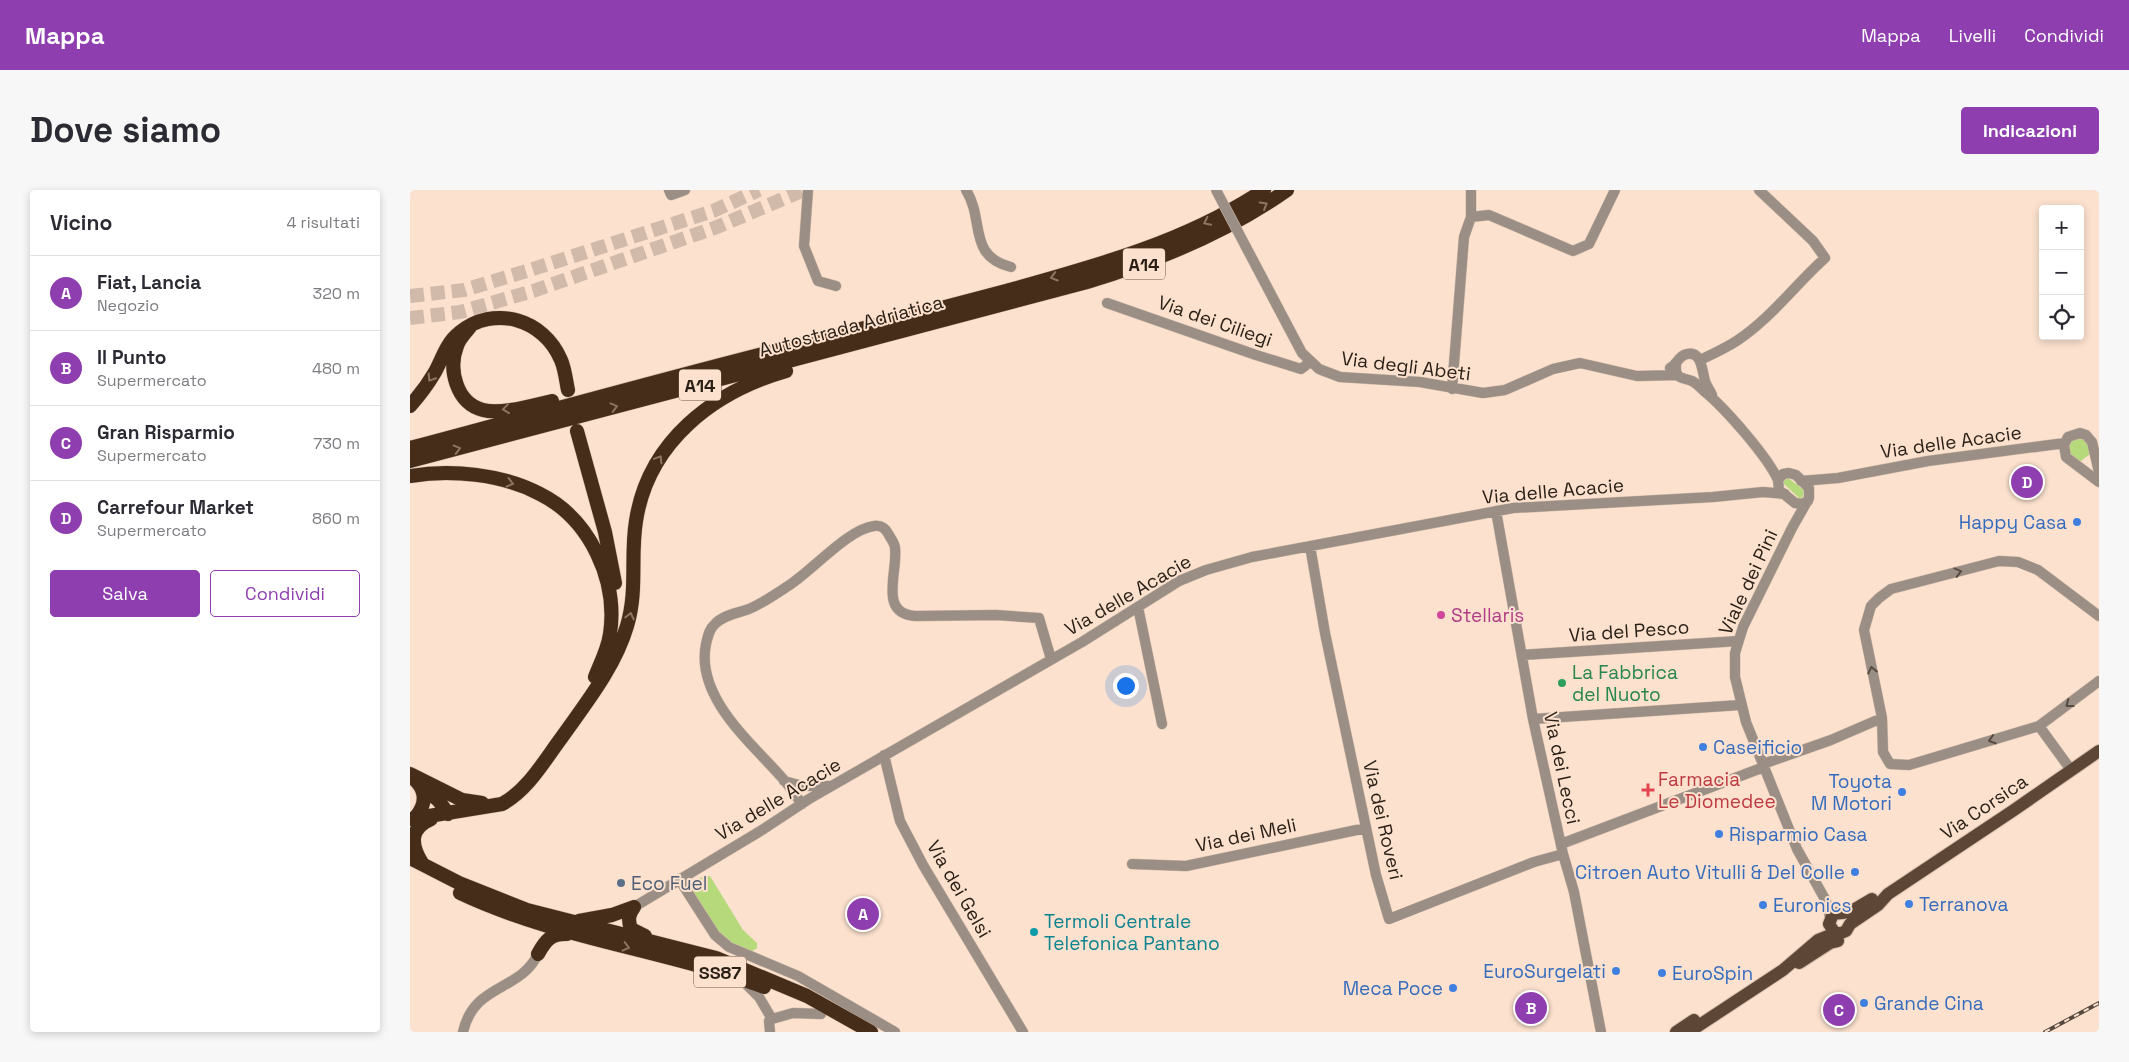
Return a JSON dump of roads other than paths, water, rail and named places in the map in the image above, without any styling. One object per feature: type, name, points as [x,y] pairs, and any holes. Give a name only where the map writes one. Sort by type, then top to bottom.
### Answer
[{"type":"highway","name":"Autostrada Adriatica","points":[[410,448],[758,355],[914,316],[1131,255],[1174,239],[1264,190]]},
{"type":"highway","name":"Autostrada Adriatica","points":[[410,461],[990,308],[1137,267],[1218,231],[1287,190]]},
{"type":"highway","points":[[412,819],[502,804],[512,799],[533,776],[617,653],[627,627],[633,602],[636,521],[646,484],[658,460],[672,439],[696,416],[732,394],[772,375],[915,334],[990,308]]},
{"type":"highway","points":[[410,406],[434,373],[449,344],[458,333],[492,318],[518,319],[540,332],[555,349],[562,361],[568,390]]},
{"type":"highway","points":[[470,327],[457,344],[453,360],[454,376],[460,393],[469,403],[483,410],[503,410],[542,403],[669,372],[758,355]]},
{"type":"highway","points":[[477,808],[493,802],[512,789],[598,680],[615,631],[615,576],[578,431]]},
{"type":"highway","points":[[410,476],[427,473],[479,476],[518,485],[540,494],[559,506],[574,521],[600,557],[610,592],[610,634],[598,680]]},
{"type":"highway","points":[[414,778],[469,802],[493,802]]},
{"type":"highway","points":[[414,778],[439,802],[444,815]]},
{"type":"highway","points":[[412,819],[420,813],[424,801],[414,778]]},
{"type":"highway","points":[[444,815],[449,800],[445,792]]},
{"type":"highway","points":[[424,866],[413,851],[411,844],[412,835],[420,824],[444,815]]},
{"type":"highway","name":"SS87","points":[[410,858],[496,898],[528,910],[716,958],[792,989],[871,1032]]},
{"type":"highway","name":"SS87","points":[[410,869],[493,909],[527,921],[694,964],[739,978],[790,998],[853,1032]]},
{"type":"highway","name":"SS87","points":[[569,922],[612,915],[634,907]]},
{"type":"highway","name":"SS87","points":[[634,907],[629,914],[628,921],[631,929],[668,945]]},
{"type":"highway","points":[[527,921],[538,941],[538,954]]},
{"type":"highway","name":"SS87","points":[[538,954],[545,940],[558,934],[578,935]]},
{"type":"main road","name":"Via Corsica","points":[[1676,1032],[1788,957],[1834,929],[1844,932],[1847,919],[1873,898],[1888,894],[2099,751]]},
{"type":"main road","name":"Via Corsica","points":[[1689,1032],[1784,970],[1810,946],[1834,929],[1836,912],[1847,919]]},
{"type":"street","points":[[669,190],[671,195],[685,190]]},
{"type":"street","points":[[808,190],[804,246],[818,281],[836,286]]},
{"type":"street","points":[[966,190],[972,200],[984,252],[997,264],[1011,267]]},
{"type":"street","points":[[1216,190],[1278,309],[1310,362]]},
{"type":"street","points":[[1452,389],[1464,237],[1472,217],[1471,190]]},
{"type":"street","points":[[1472,217],[1489,215],[1573,250],[1589,244],[1616,190]]},
{"type":"street","points":[[1691,381],[1698,377],[1701,365],[1739,340],[1785,298],[1806,274],[1825,258],[1813,241],[1759,190]]},
{"type":"street","name":"Via dei Ciliegi","points":[[1107,303],[1301,369],[1310,362]]},
{"type":"street","name":"Via degli Abeti","points":[[1714,398],[1701,365],[1694,355],[1687,354],[1680,358],[1677,370],[1684,380],[1691,381],[1714,398],[1771,464],[1781,479]]},
{"type":"street","name":"Via degli Abeti","points":[[1310,362],[1319,369],[1340,377],[1420,382],[1484,393],[1494,393],[1526,382],[1561,366],[1580,363],[1637,376],[1661,374],[1677,370]]},
{"type":"street","points":[[2099,432],[2086,435],[2074,434],[2065,442],[2065,455],[2099,482]]},
{"type":"street","points":[[2086,435],[2095,446],[2099,472]]},
{"type":"street","name":"Via delle Acacie","points":[[1801,481],[1838,478],[1928,461],[2040,447],[2065,442]]},
{"type":"street","points":[[2074,463],[2086,461],[2095,446]]},
{"type":"street","name":"Via delle Acacie","points":[[2040,447],[2054,449],[2065,455]]},
{"type":"street","points":[[1793,473],[1801,481],[1809,488],[1808,499],[1802,504],[1788,498],[1779,490],[1781,479],[1793,473]]},
{"type":"street","name":"Via delle Acacie","points":[[1808,499],[1825,485],[1838,478]]},
{"type":"street","name":"Via delle Acacie","points":[[1763,492],[1781,479]]},
{"type":"street","name":"Via delle Acacie","points":[[634,907],[805,802],[1138,607],[1179,580],[1206,570],[1252,557],[1496,511],[1546,505],[1714,498],[1763,492],[1788,498]]},
{"type":"street","name":"Viale dei Pini","points":[[1788,498],[1794,516],[1792,528]]},
{"type":"street","name":"Viale dei Pini","points":[[1808,499],[1743,627],[1738,641],[1735,677],[1740,705],[1763,766],[1804,863],[1826,902],[1834,929]]},
{"type":"street","name":"Via dei Lecci","points":[[1496,511],[1533,719],[1562,849],[1576,901],[1601,1032]]},
{"type":"street","points":[[805,802],[731,723],[710,684],[705,663],[708,633],[712,625],[718,621],[750,608],[797,581],[856,533],[872,526],[880,526],[886,530],[896,547],[893,601],[898,611],[905,616],[996,615],[1039,618],[1051,659]]},
{"type":"street","name":"Via dei Roveri","points":[[1310,546],[1325,633],[1366,828],[1376,875],[1389,919],[1534,862],[1562,849]]},
{"type":"street","points":[[2099,616],[2038,570],[2018,562],[1999,561],[1891,589],[1871,606],[1864,630],[1882,718],[1883,752],[1890,764],[1909,765],[2038,726],[2099,681]]},
{"type":"street","points":[[1138,607],[1162,724]]},
{"type":"street","name":"Via del Pesco","points":[[1522,655],[1738,641]]},
{"type":"street","points":[[1533,719],[1740,705]]},
{"type":"street","points":[[1562,849],[1882,718]]},
{"type":"street","points":[[2038,726],[2071,770]]},
{"type":"street","name":"Via dei Gelsi","points":[[884,756],[900,820],[923,865],[1023,1032]]},
{"type":"street","points":[[784,781],[803,786],[832,786]]},
{"type":"street","points":[[784,781],[791,811]]},
{"type":"street","points":[[803,786],[805,802]]},
{"type":"street","name":"Via dei Meli","points":[[1132,864],[1186,866],[1366,828]]},
{"type":"street","points":[[679,879],[716,935],[729,947],[798,976],[895,1032]]},
{"type":"street","name":"Viale dei Pini","points":[[1826,902],[1847,919]]},
{"type":"street","points":[[463,1032],[465,1021],[480,999],[527,971],[538,954]]},
{"type":"street","points":[[739,978],[759,997],[772,1019]]},
{"type":"street","points":[[770,1032],[769,1021],[772,1019],[792,1013],[821,1014]]},
{"type":"tunnel","points":[[410,296],[464,290],[530,270],[713,211],[759,190]]},
{"type":"tunnel","points":[[410,318],[460,312],[533,291],[717,227],[804,190]]},
{"type":"railway","points":[[2045,1032],[2099,1003]]},
{"type":"place","name":"Carrefour Market","points":[[2027,482]]},
{"type":"place","name":"Happy Casa","points":[[2077,522]]},
{"type":"place","name":"Stellaris","points":[[1441,615]]},
{"type":"place","name":"La Fabbrica del Nuoto","points":[[1562,683]]},
{"type":"place","name":"Caseificio","points":[[1703,747]]},
{"type":"place","name":"Farmacia Le Diomedee","points":[[1648,790]]},
{"type":"place","name":"Toyota M Motori","points":[[1902,792]]},
{"type":"place","name":"Risparmio Casa","points":[[1719,834]]},
{"type":"place","name":"Citroen Auto Vitulli & Del Colle","points":[[1855,872]]},
{"type":"place","name":"Eco Fuel","points":[[621,883]]},
{"type":"place","name":"Terranova","points":[[1909,904]]},
{"type":"place","name":"Euronics","points":[[1763,905]]},
{"type":"place","name":"Fiat, Lancia","points":[[863,914]]},
{"type":"place","name":"Termoli Centrale Telefonica Pantano","points":[[1034,932]]},
{"type":"place","name":"EuroSurgelati","points":[[1616,971]]},
{"type":"place","name":"EuroSpin","points":[[1662,973]]},
{"type":"place","name":"Meca Poce","points":[[1453,988]]},
{"type":"place","name":"Grande Cina","points":[[1864,1003]]},
{"type":"place","name":"Il Punto","points":[[1531,1008]]},
{"type":"place","name":"Gran Risparmio","points":[[1839,1010]]}]
